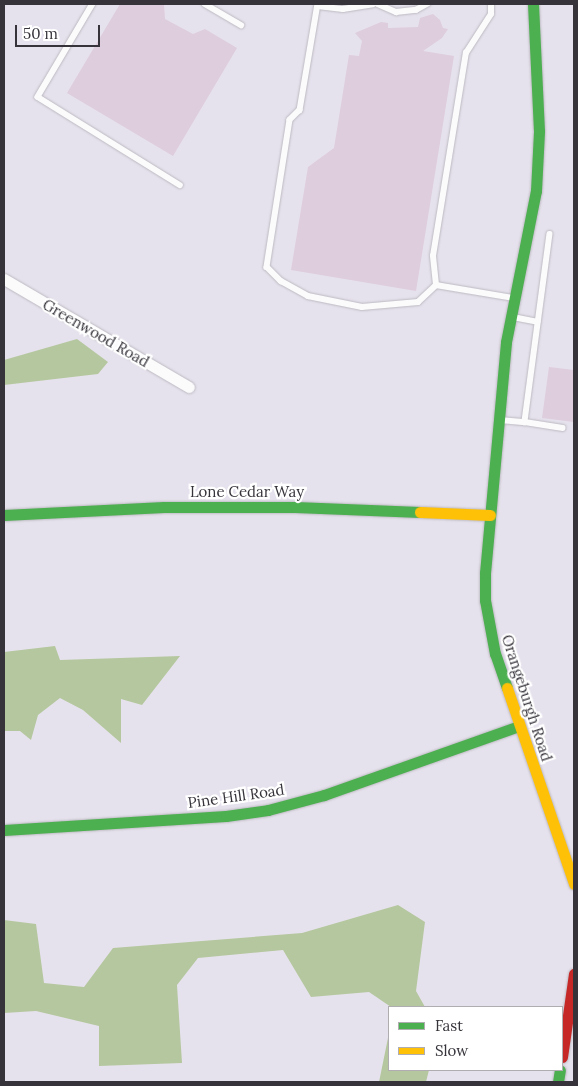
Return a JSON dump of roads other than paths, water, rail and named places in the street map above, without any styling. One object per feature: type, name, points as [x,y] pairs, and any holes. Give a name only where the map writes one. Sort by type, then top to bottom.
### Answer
[{"type":"street","name":"Orangeburgh Road","points":[[533,4],[539,131],[536,191],[511,316],[498,423],[485,573],[489,627],[519,726],[574,884]]},
{"type":"street","name":"Greenwood Road","points":[[4,279],[189,387]]},
{"type":"street","name":"Lone Cedar Way","points":[[4,515],[164,507],[294,506],[490,516]]},
{"type":"street","name":"Pine Hill Road","points":[[4,830],[226,816],[277,808],[324,795],[519,726]]},
{"type":"street","points":[[563,1050],[574,974]]},
{"type":"lane","points":[[93,4],[38,97],[180,185]]},
{"type":"lane","points":[[205,4],[241,25]]},
{"type":"lane","points":[[373,4],[343,9],[318,5],[300,110],[290,120],[267,267],[281,281],[308,296],[362,307],[418,302],[436,284]]},
{"type":"lane","points":[[378,4],[396,12],[416,10],[427,4]]},
{"type":"lane","points":[[436,284],[433,256],[466,53],[491,14],[491,4]]},
{"type":"lane","points":[[525,422],[550,234]]},
{"type":"lane","points":[[436,284],[514,298]]},
{"type":"lane","points":[[511,316],[538,322]]},
{"type":"lane","points":[[498,423],[525,422],[563,428]]}]
